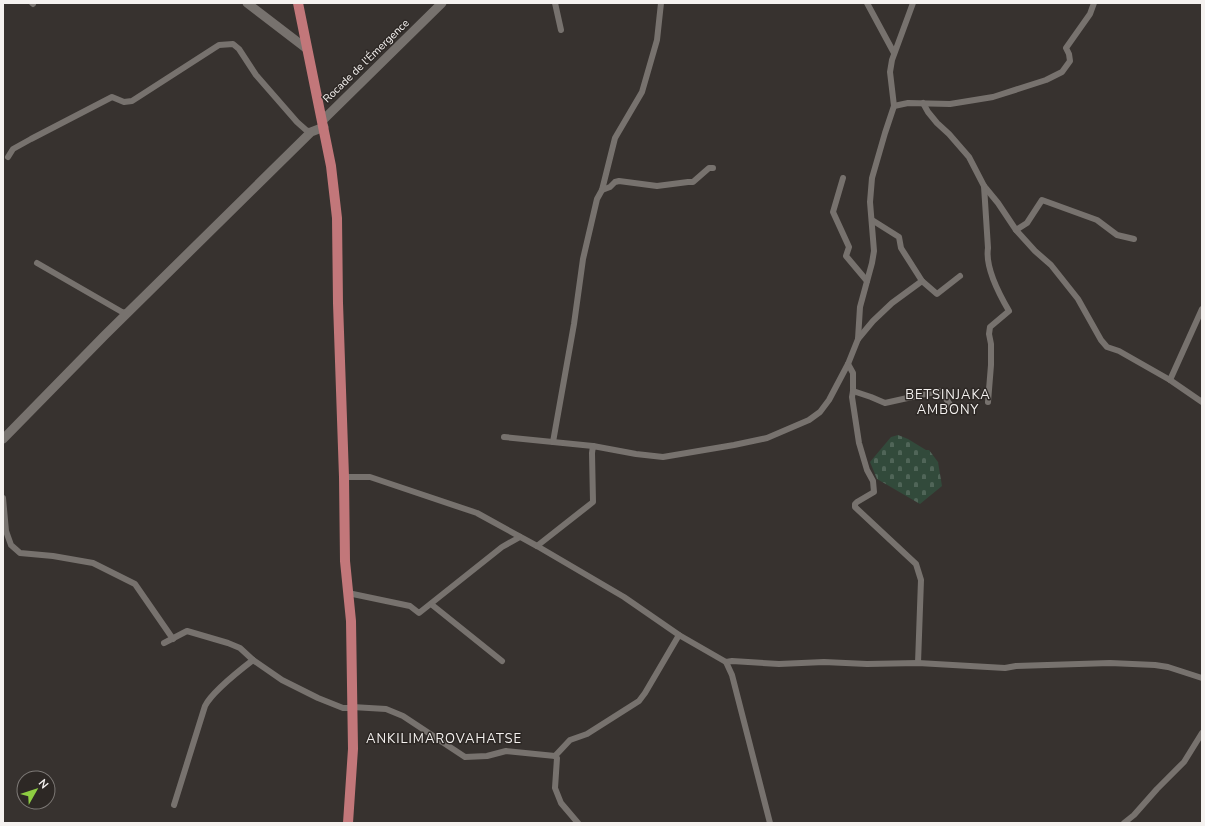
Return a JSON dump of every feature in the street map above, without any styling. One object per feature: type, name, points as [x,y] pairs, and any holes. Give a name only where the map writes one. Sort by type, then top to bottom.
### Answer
[{"type":"main road","points":[[298,3],[331,166],[337,218],[339,369],[344,477],[345,561],[351,621],[353,749],[348,823]]},
{"type":"street","points":[[247,3],[307,50]]},
{"type":"street","name":"Rocade de l'Émergence","points":[[323,123],[442,3]]},
{"type":"street","points":[[555,3],[561,30]]},
{"type":"street","points":[[553,442],[574,324],[583,259],[597,199],[602,190],[615,138],[642,92],[657,40],[661,3]]},
{"type":"street","points":[[867,3],[894,53]]},
{"type":"street","points":[[858,339],[860,307],[874,251],[870,194],[872,178],[894,106],[890,72],[894,53],[913,3]]},
{"type":"street","points":[[894,106],[908,103],[950,104],[993,97],[1046,80],[1062,72],[1070,61],[1066,48],[1090,14],[1094,3]]},
{"type":"street","points":[[8,157],[13,149],[31,138],[112,97],[124,102],[132,101],[219,45],[233,44],[239,50],[256,75],[297,122],[306,130],[311,132]]},
{"type":"street","points":[[923,103],[928,112],[969,157],[984,186],[998,203],[1016,230],[1035,251],[1051,265],[1078,299],[1101,340],[1107,347],[1118,351],[1170,380],[1202,402]]},
{"type":"street","points":[[3,439],[311,132],[323,123]]},
{"type":"street","points":[[602,190],[610,187],[615,182],[620,181],[657,186],[693,182],[709,168],[713,168]]},
{"type":"street","points":[[843,178],[833,212],[849,248],[846,256],[867,281]]},
{"type":"street","points":[[984,186],[988,227],[987,255],[989,266],[1009,311],[990,327],[991,365],[988,402]]},
{"type":"street","points":[[1016,230],[1027,223],[1042,200],[1097,220],[1117,235],[1134,239]]},
{"type":"street","points":[[872,220],[899,237],[901,248],[922,281],[937,294],[960,276]]},
{"type":"street","points":[[37,263],[122,312],[128,313]]},
{"type":"street","points":[[504,437],[593,446],[636,454],[664,456],[734,445],[767,438],[809,420],[820,412],[829,400],[848,364],[858,339],[873,321],[892,303],[922,281]]},
{"type":"street","points":[[1170,380],[1202,310]]},
{"type":"street","points":[[848,364],[853,373],[852,396],[858,443],[867,470],[873,481],[874,492],[857,502],[855,507],[914,562],[918,568],[921,580],[918,663]]},
{"type":"street","points":[[853,391],[885,403],[939,391],[951,406]]},
{"type":"street","points":[[537,546],[593,502],[593,446]]},
{"type":"street","points":[[344,477],[370,477],[477,513],[520,536],[626,599],[678,635],[726,662],[732,675],[770,823]]},
{"type":"street","points":[[3,498],[6,531],[11,546],[20,553],[53,556],[93,563],[135,584],[173,639]]},
{"type":"street","points":[[348,593],[410,606],[419,613],[502,547],[520,536]]},
{"type":"street","points":[[431,604],[502,661]]},
{"type":"street","points":[[164,643],[187,631],[228,643],[240,648],[253,660],[289,684],[343,708],[373,707],[386,709],[403,716],[466,757],[487,756],[506,751],[555,756]]},
{"type":"street","points":[[555,756],[570,740],[587,734],[639,701],[664,662],[678,635]]},
{"type":"street","points":[[174,805],[208,700],[253,660]]},
{"type":"street","points":[[726,662],[732,661],[779,664],[824,662],[867,664],[918,663],[1005,668],[1016,666],[1092,663],[1155,665],[1168,666],[1202,678]]},
{"type":"street","points":[[1124,823],[1134,815],[1184,762],[1202,733]]},
{"type":"street","points":[[555,756],[555,788],[561,803],[578,823]]},
{"type":"green space","points":[[898,435],[926,450],[929,450],[938,462],[942,486],[920,504],[877,479],[870,462],[891,437]]},
{"type":"district","name":"BETSINJAKA AMBONY","points":[[948,402]]},
{"type":"district","name":"ANKILIMAROVAHATSE","points":[[444,739]]}]
